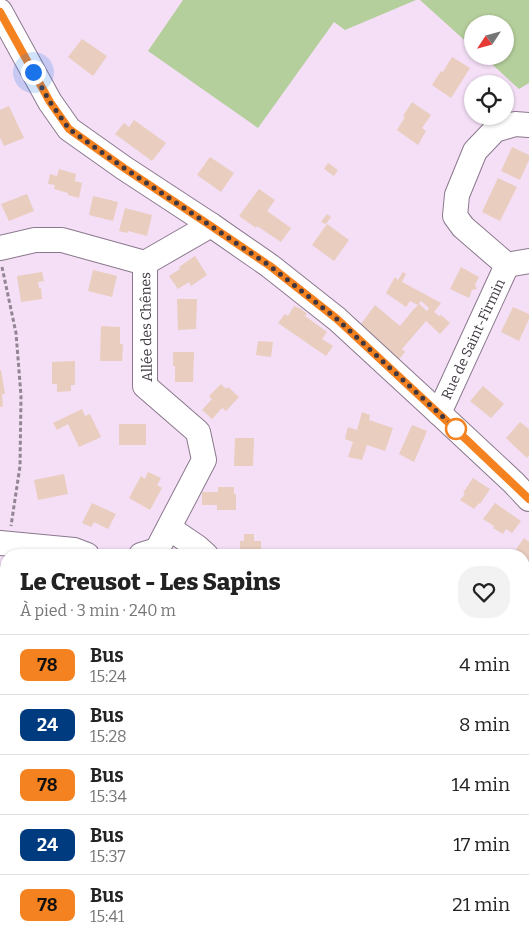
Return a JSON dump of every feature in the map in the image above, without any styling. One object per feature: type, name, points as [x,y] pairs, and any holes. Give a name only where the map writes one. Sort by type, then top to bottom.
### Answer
[{"type":"street","points":[[0,6],[10,0]]},
{"type":"street","name":"Rue de Saint-Firmin","points":[[0,12],[50,102],[69,129],[270,266],[337,319],[529,499]]},
{"type":"street","name":"Rue de Saint-Firmin","points":[[439,413],[518,263],[463,227],[455,216],[457,196],[475,151],[495,130],[515,124],[529,125]]},
{"type":"street","name":"Allée des Chênes","points":[[1,258],[35,240],[62,240],[145,263],[211,226]]},
{"type":"street","name":"Allée des Chênes","points":[[145,263],[145,386],[198,432],[204,460],[158,549]]},
{"type":"street","points":[[169,528],[199,549]]},
{"type":"street","points":[[4,544],[62,549]]},
{"type":"path","points":[[1,258],[16,333],[21,396],[20,466],[4,544]]},
{"type":"green space","points":[[183,0],[416,0],[345,30],[334,22],[258,128],[148,51]]},
{"type":"green space","points":[[420,0],[529,0],[529,83],[519,89],[514,84],[514,75],[504,75],[493,65],[514,65],[514,15],[464,15],[464,40]]},
{"type":"building","points":[[82,39],[107,56],[93,76],[68,57]]},
{"type":"building","points":[[452,57],[470,68],[451,98],[432,85],[441,71],[443,72]]},
{"type":"building","points":[[412,102],[431,115],[422,128],[426,131],[418,145],[397,130]]},
{"type":"building","points":[[9,106],[24,138],[4,146],[0,138],[0,110]]},
{"type":"building","points":[[134,120],[166,143],[152,161],[115,134],[124,123],[129,127]]},
{"type":"building","points":[[512,147],[529,155],[529,160],[520,180],[501,171]]},
{"type":"building","points":[[210,157],[234,173],[221,192],[197,175]]},
{"type":"building","points":[[328,163],[338,170],[334,176],[324,169]]},
{"type":"building","points":[[59,169],[76,174],[75,181],[82,183],[79,198],[54,189],[55,185],[48,184],[50,174],[57,176]]},
{"type":"building","points":[[498,178],[517,187],[500,221],[482,212]]},
{"type":"building","points":[[259,189],[275,200],[267,211],[291,228],[281,242],[239,216]]},
{"type":"building","points":[[27,194],[34,211],[9,221],[1,204]]},
{"type":"building","points":[[93,196],[118,202],[113,221],[89,215]]},
{"type":"building","points":[[125,208],[152,215],[147,236],[128,231],[127,233],[119,231]]},
{"type":"building","points":[[327,214],[331,217],[326,224],[321,222]]},
{"type":"building","points":[[327,224],[349,240],[334,261],[312,245]]},
{"type":"building","points":[[195,256],[207,275],[191,286],[189,282],[178,289],[169,276]]},
{"type":"building","points":[[461,267],[479,277],[475,285],[477,289],[472,290],[469,298],[450,289]]},
{"type":"building","points":[[93,270],[117,276],[112,297],[88,291]]},
{"type":"building","points":[[42,272],[44,281],[38,282],[39,288],[41,288],[42,299],[21,302],[17,276]]},
{"type":"building","points":[[403,272],[406,274],[402,282],[441,303],[434,312],[450,323],[440,334],[426,321],[402,349],[405,352],[399,359],[361,324],[375,305],[400,326],[418,305],[410,301],[406,307],[386,293],[395,277],[398,280]],"holes":[[[421,301],[429,308],[427,311],[419,304]]]},
{"type":"building","points":[[177,299],[197,299],[196,329],[178,330]]},
{"type":"building","points":[[294,306],[301,309],[307,314],[305,316],[327,332],[322,339],[333,346],[326,356],[278,323],[285,314],[288,316]]},
{"type":"building","points":[[513,307],[529,314],[529,319],[519,341],[501,332]]},
{"type":"building","points":[[101,326],[120,327],[120,344],[123,344],[122,361],[100,361]]},
{"type":"building","points":[[258,341],[273,342],[271,357],[256,355]]},
{"type":"building","points":[[173,352],[194,352],[193,382],[175,382]]},
{"type":"building","points":[[75,361],[75,385],[71,385],[71,391],[57,392],[57,384],[52,384],[52,362]]},
{"type":"building","points":[[0,370],[5,394],[2,394],[3,406],[0,407]]},
{"type":"building","points":[[221,384],[226,389],[228,387],[239,397],[226,411],[222,408],[212,419],[202,410],[212,399],[209,396]]},
{"type":"building","points":[[483,386],[504,404],[491,418],[470,401]]},
{"type":"building","points":[[82,409],[85,416],[90,414],[101,437],[79,447],[68,424],[57,430],[53,423]]},
{"type":"building","points":[[362,412],[370,415],[369,420],[393,428],[385,451],[367,445],[362,460],[348,457],[353,442],[345,439],[348,427],[357,430]]},
{"type":"building","points":[[520,422],[529,429],[529,456],[527,458],[506,438]]},
{"type":"building","points":[[119,424],[146,424],[146,445],[119,445]]},
{"type":"building","points":[[412,425],[427,431],[414,462],[399,454]]},
{"type":"building","points":[[235,438],[254,438],[253,466],[234,466]]},
{"type":"building","points":[[148,472],[161,478],[157,485],[162,488],[150,510],[129,498],[141,476],[145,479]]},
{"type":"building","points":[[64,474],[68,494],[38,500],[34,480]]},
{"type":"building","points":[[473,478],[490,489],[480,504],[474,509],[460,500]]},
{"type":"building","points":[[218,487],[234,487],[236,510],[217,510],[217,505],[202,505],[202,492],[218,492]]},
{"type":"building","points":[[92,503],[116,514],[108,529],[94,522],[91,527],[82,523]]},
{"type":"building","points":[[495,503],[521,521],[512,533],[506,529],[503,534],[483,519]]},
{"type":"building","points":[[244,534],[254,534],[254,541],[261,541],[261,549],[240,549],[240,541],[244,541]]},
{"type":"building","points":[[524,538],[529,542],[529,549],[516,549]]},
{"type":"bus line","name":"78","points":[[0,12],[50,102],[69,129],[270,266],[337,319],[529,499]]},
{"type":"route","points":[[33,72],[50,102],[69,129],[270,266],[337,319],[456,429]]}]
